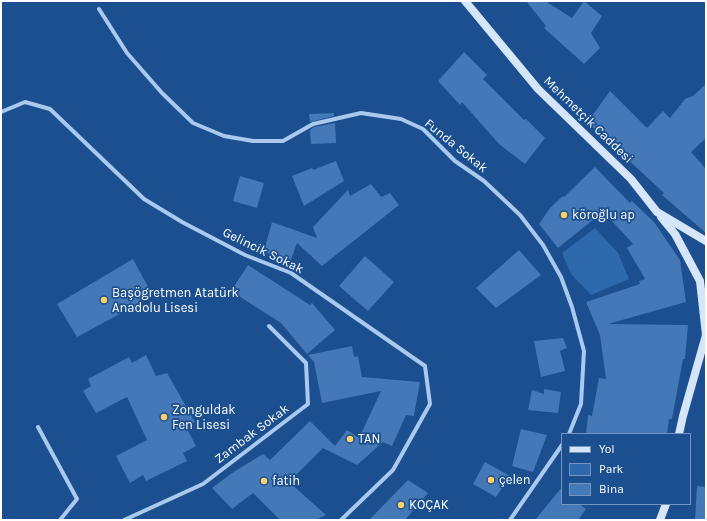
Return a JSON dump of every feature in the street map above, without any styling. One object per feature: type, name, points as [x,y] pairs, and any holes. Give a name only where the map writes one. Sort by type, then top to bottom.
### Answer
[{"type":"street","name":"Mehmetçik Caddesi","points":[[465,1],[538,89],[631,179],[657,212],[706,241]]},
{"type":"street","name":"Funda Sokak","points":[[99,9],[127,53],[162,93],[193,123],[224,136],[253,141],[283,141],[313,124],[361,112],[401,119],[423,130],[455,160],[484,181],[520,215],[543,245],[561,277],[572,307],[584,351],[581,404],[569,433]]},
{"type":"street","name":"Gelincik Sokak","points":[[1,112],[25,102],[50,109],[144,199],[182,222],[231,247],[291,273],[425,366],[430,404],[393,470],[341,520]]},
{"type":"street","points":[[657,212],[675,234],[700,281],[706,335],[683,416],[680,433]]},
{"type":"street","name":"Zambak Sokak","points":[[124,520],[203,484],[308,404],[306,363],[269,326]]},
{"type":"street","points":[[38,427],[78,499],[60,520]]},
{"type":"street","points":[[510,520],[561,446]]},
{"type":"street","points":[[660,520],[666,505]]},
{"type":"green space","points":[[595,228],[618,253],[629,279],[591,295],[571,274],[562,253]]},
{"type":"building","points":[[526,1],[545,1],[572,18],[584,1],[602,16],[591,33],[600,48],[584,64],[544,28],[546,26]]},
{"type":"building","points":[[464,52],[487,75],[483,79],[524,120],[526,119],[545,138],[525,164],[499,144],[462,102],[460,105],[438,81]]},
{"type":"building","points":[[706,84],[706,138],[691,152],[706,169],[706,233],[662,195],[664,193],[623,155],[625,153],[587,123],[610,91],[647,128],[663,111],[670,118],[685,99],[693,96]]},
{"type":"building","points":[[334,113],[334,116],[310,122],[309,114]]},
{"type":"building","points":[[335,123],[336,143],[311,144],[310,130],[314,127]]},
{"type":"building","points":[[336,161],[344,181],[304,206],[292,176]]},
{"type":"building","points":[[595,167],[630,203],[632,201],[654,222],[680,260],[686,302],[608,324],[688,325],[685,359],[683,359],[672,419],[669,419],[667,433],[586,433],[588,415],[592,416],[599,378],[606,379],[600,335],[586,302],[640,284],[639,281],[645,279],[627,248],[633,244],[603,211],[558,248],[539,224],[550,208],[563,196],[564,197]]},
{"type":"building","points":[[240,176],[264,183],[257,208],[233,201]]},
{"type":"building","points":[[371,184],[381,197],[390,193],[399,205],[322,266],[297,243],[289,265],[264,251],[272,222],[317,238],[313,227],[348,190],[350,196]]},
{"type":"building","points":[[519,250],[541,275],[496,308],[476,288]]},
{"type":"building","points":[[365,256],[394,282],[368,311],[339,286]]},
{"type":"building","name":"Başögretmen Atatürk Anadolu Lisesi","points":[[133,259],[153,296],[77,337],[57,304]]},
{"type":"building","points":[[248,265],[310,305],[312,303],[335,330],[307,354],[281,323],[231,291]]},
{"type":"building","points":[[563,338],[567,348],[560,351],[565,371],[541,377],[534,341]]},
{"type":"building","points":[[352,346],[354,357],[358,356],[362,377],[420,382],[414,416],[406,415],[392,446],[383,442],[357,465],[323,448],[289,482],[326,515],[315,520],[280,520],[253,493],[232,509],[212,488],[232,473],[263,454],[270,460],[310,421],[335,446],[347,430],[359,438],[381,391],[322,403],[314,362],[308,355]]},
{"type":"building","name":"Zonguldak Fen Lisesi","points":[[146,355],[156,376],[167,373],[195,422],[186,427],[196,446],[183,453],[187,461],[146,481],[143,475],[130,483],[116,456],[147,440],[127,397],[96,413],[83,391],[91,386],[88,379],[129,357],[132,363]]},
{"type":"building","points":[[544,389],[561,392],[558,413],[528,410],[532,390],[544,394]]},
{"type":"building","points":[[521,429],[547,435],[533,472],[512,466]]},
{"type":"building","name":"çelen","points":[[485,462],[510,476],[496,497],[473,484]]},
{"type":"building","name":"KOÇAK","points":[[408,480],[428,493],[405,520],[369,520]]},
{"type":"building","points":[[697,486],[706,487],[706,520],[695,520]]},
{"type":"building","points":[[561,488],[561,505],[580,505],[586,509],[578,520],[535,520]]},
{"type":"place","name":"köroğlu ap","points":[[564,215]]},
{"type":"place","name":"Başögretmen Atatürk Anadolu Lisesi","points":[[104,300]]},
{"type":"place","name":"Zonguldak Fen Lisesi","points":[[164,417]]},
{"type":"place","name":"TAN","points":[[350,439]]},
{"type":"place","name":"çelen","points":[[491,480]]},
{"type":"place","name":"fatih","points":[[264,481]]},
{"type":"place","name":"KOÇAK","points":[[401,505]]}]
